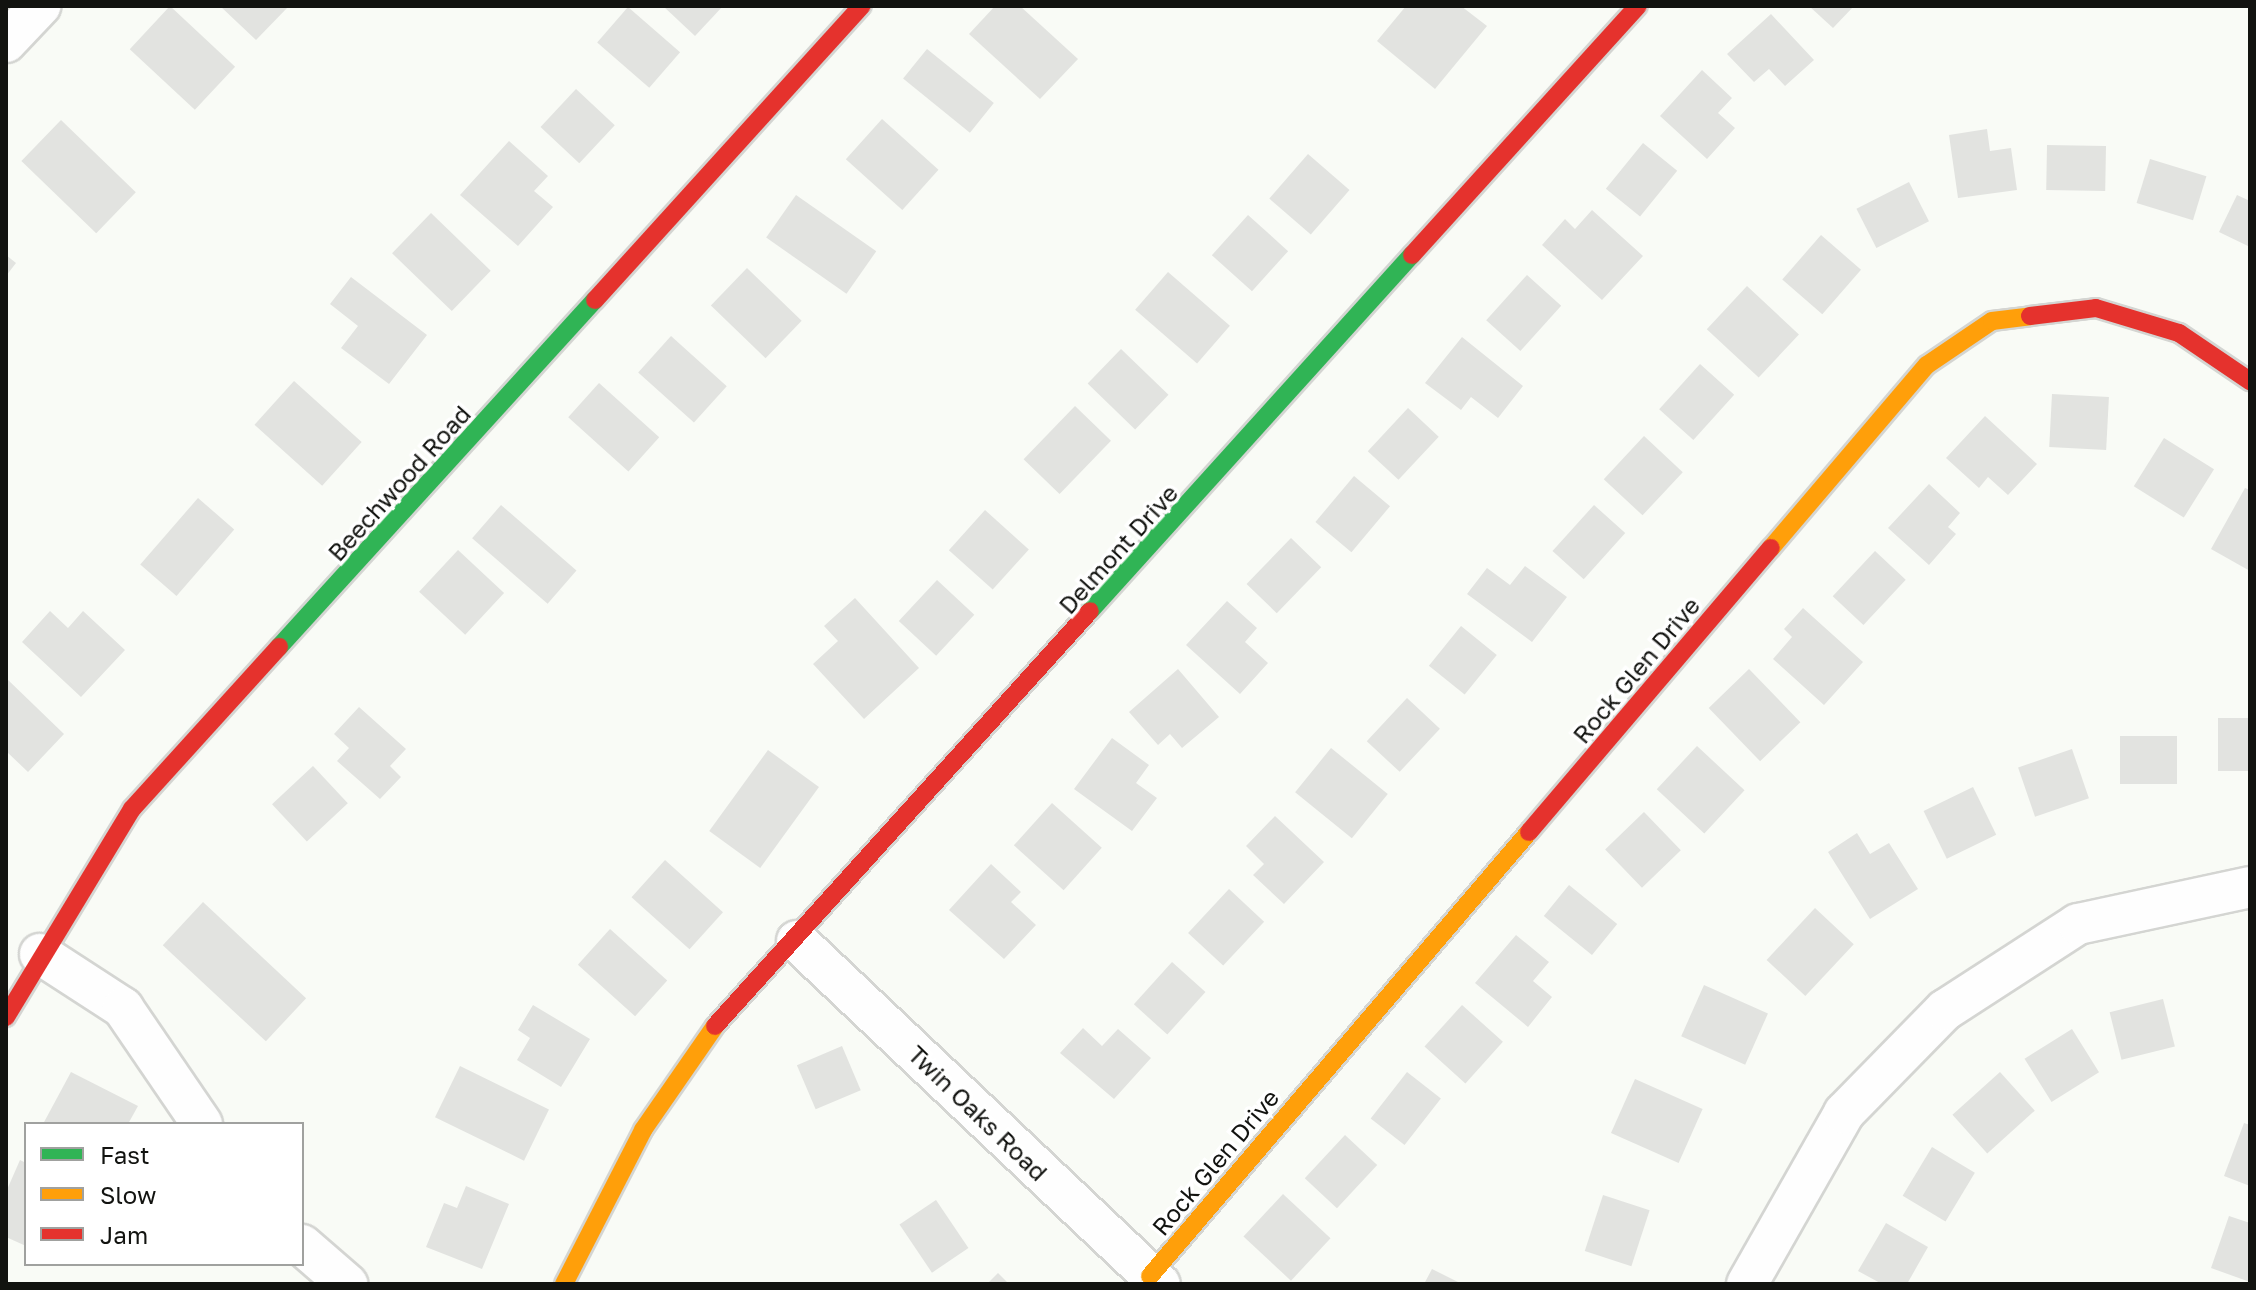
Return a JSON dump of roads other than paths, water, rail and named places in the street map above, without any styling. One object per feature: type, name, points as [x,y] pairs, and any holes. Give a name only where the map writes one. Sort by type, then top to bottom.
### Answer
[{"type":"street","points":[[6,42],[40,6]]},
{"type":"street","name":"Beechwood Road","points":[[6,1017],[40,954],[132,809],[862,6]]},
{"type":"street","name":"Delmont Drive","points":[[564,1284],[643,1130],[698,1045],[797,941],[1638,6]]},
{"type":"street","name":"Rock Glen Drive","points":[[1155,1280],[1927,365],[1992,321],[2096,308],[2179,333],[2250,381]]},
{"type":"street","points":[[1747,1284],[1844,1113],[1945,1010],[2078,924],[2250,887]]},
{"type":"street","name":"Twin Oaks Road","points":[[797,941],[1155,1280]]},
{"type":"street","points":[[40,954],[123,1008],[201,1122]]},
{"type":"street","points":[[304,1247],[347,1284]]}]
